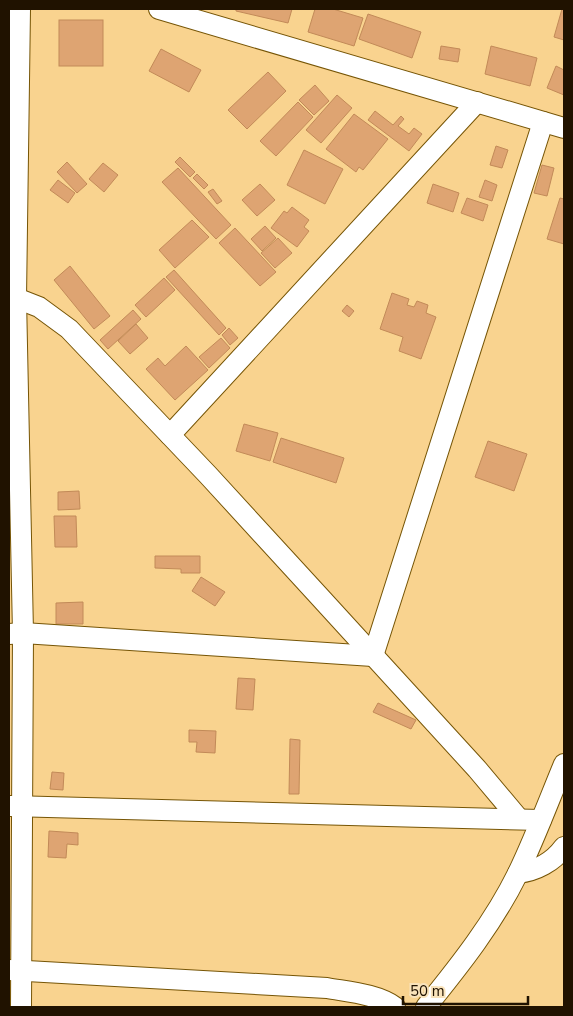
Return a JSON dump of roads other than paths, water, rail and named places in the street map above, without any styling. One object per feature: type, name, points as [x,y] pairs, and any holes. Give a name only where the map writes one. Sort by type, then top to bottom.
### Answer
[{"type":"street","points":[[20,9],[13,205],[12,298],[16,633],[15,969],[21,1007]]},
{"type":"street","points":[[159,9],[564,128]]},
{"type":"street","points":[[170,435],[477,102]]},
{"type":"street","points":[[373,656],[543,122]]},
{"type":"street","points":[[12,298],[40,307],[69,329],[318,595],[477,769],[519,819]]},
{"type":"street","points":[[16,633],[373,656]]},
{"type":"street","points":[[426,1007],[487,928],[518,873],[564,764]]},
{"type":"street","points":[[16,806],[541,820]]},
{"type":"street","points":[[518,873],[530,872],[541,867],[564,847]]},
{"type":"street","points":[[15,969],[327,988],[362,994],[388,1002],[395,1007]]}]
